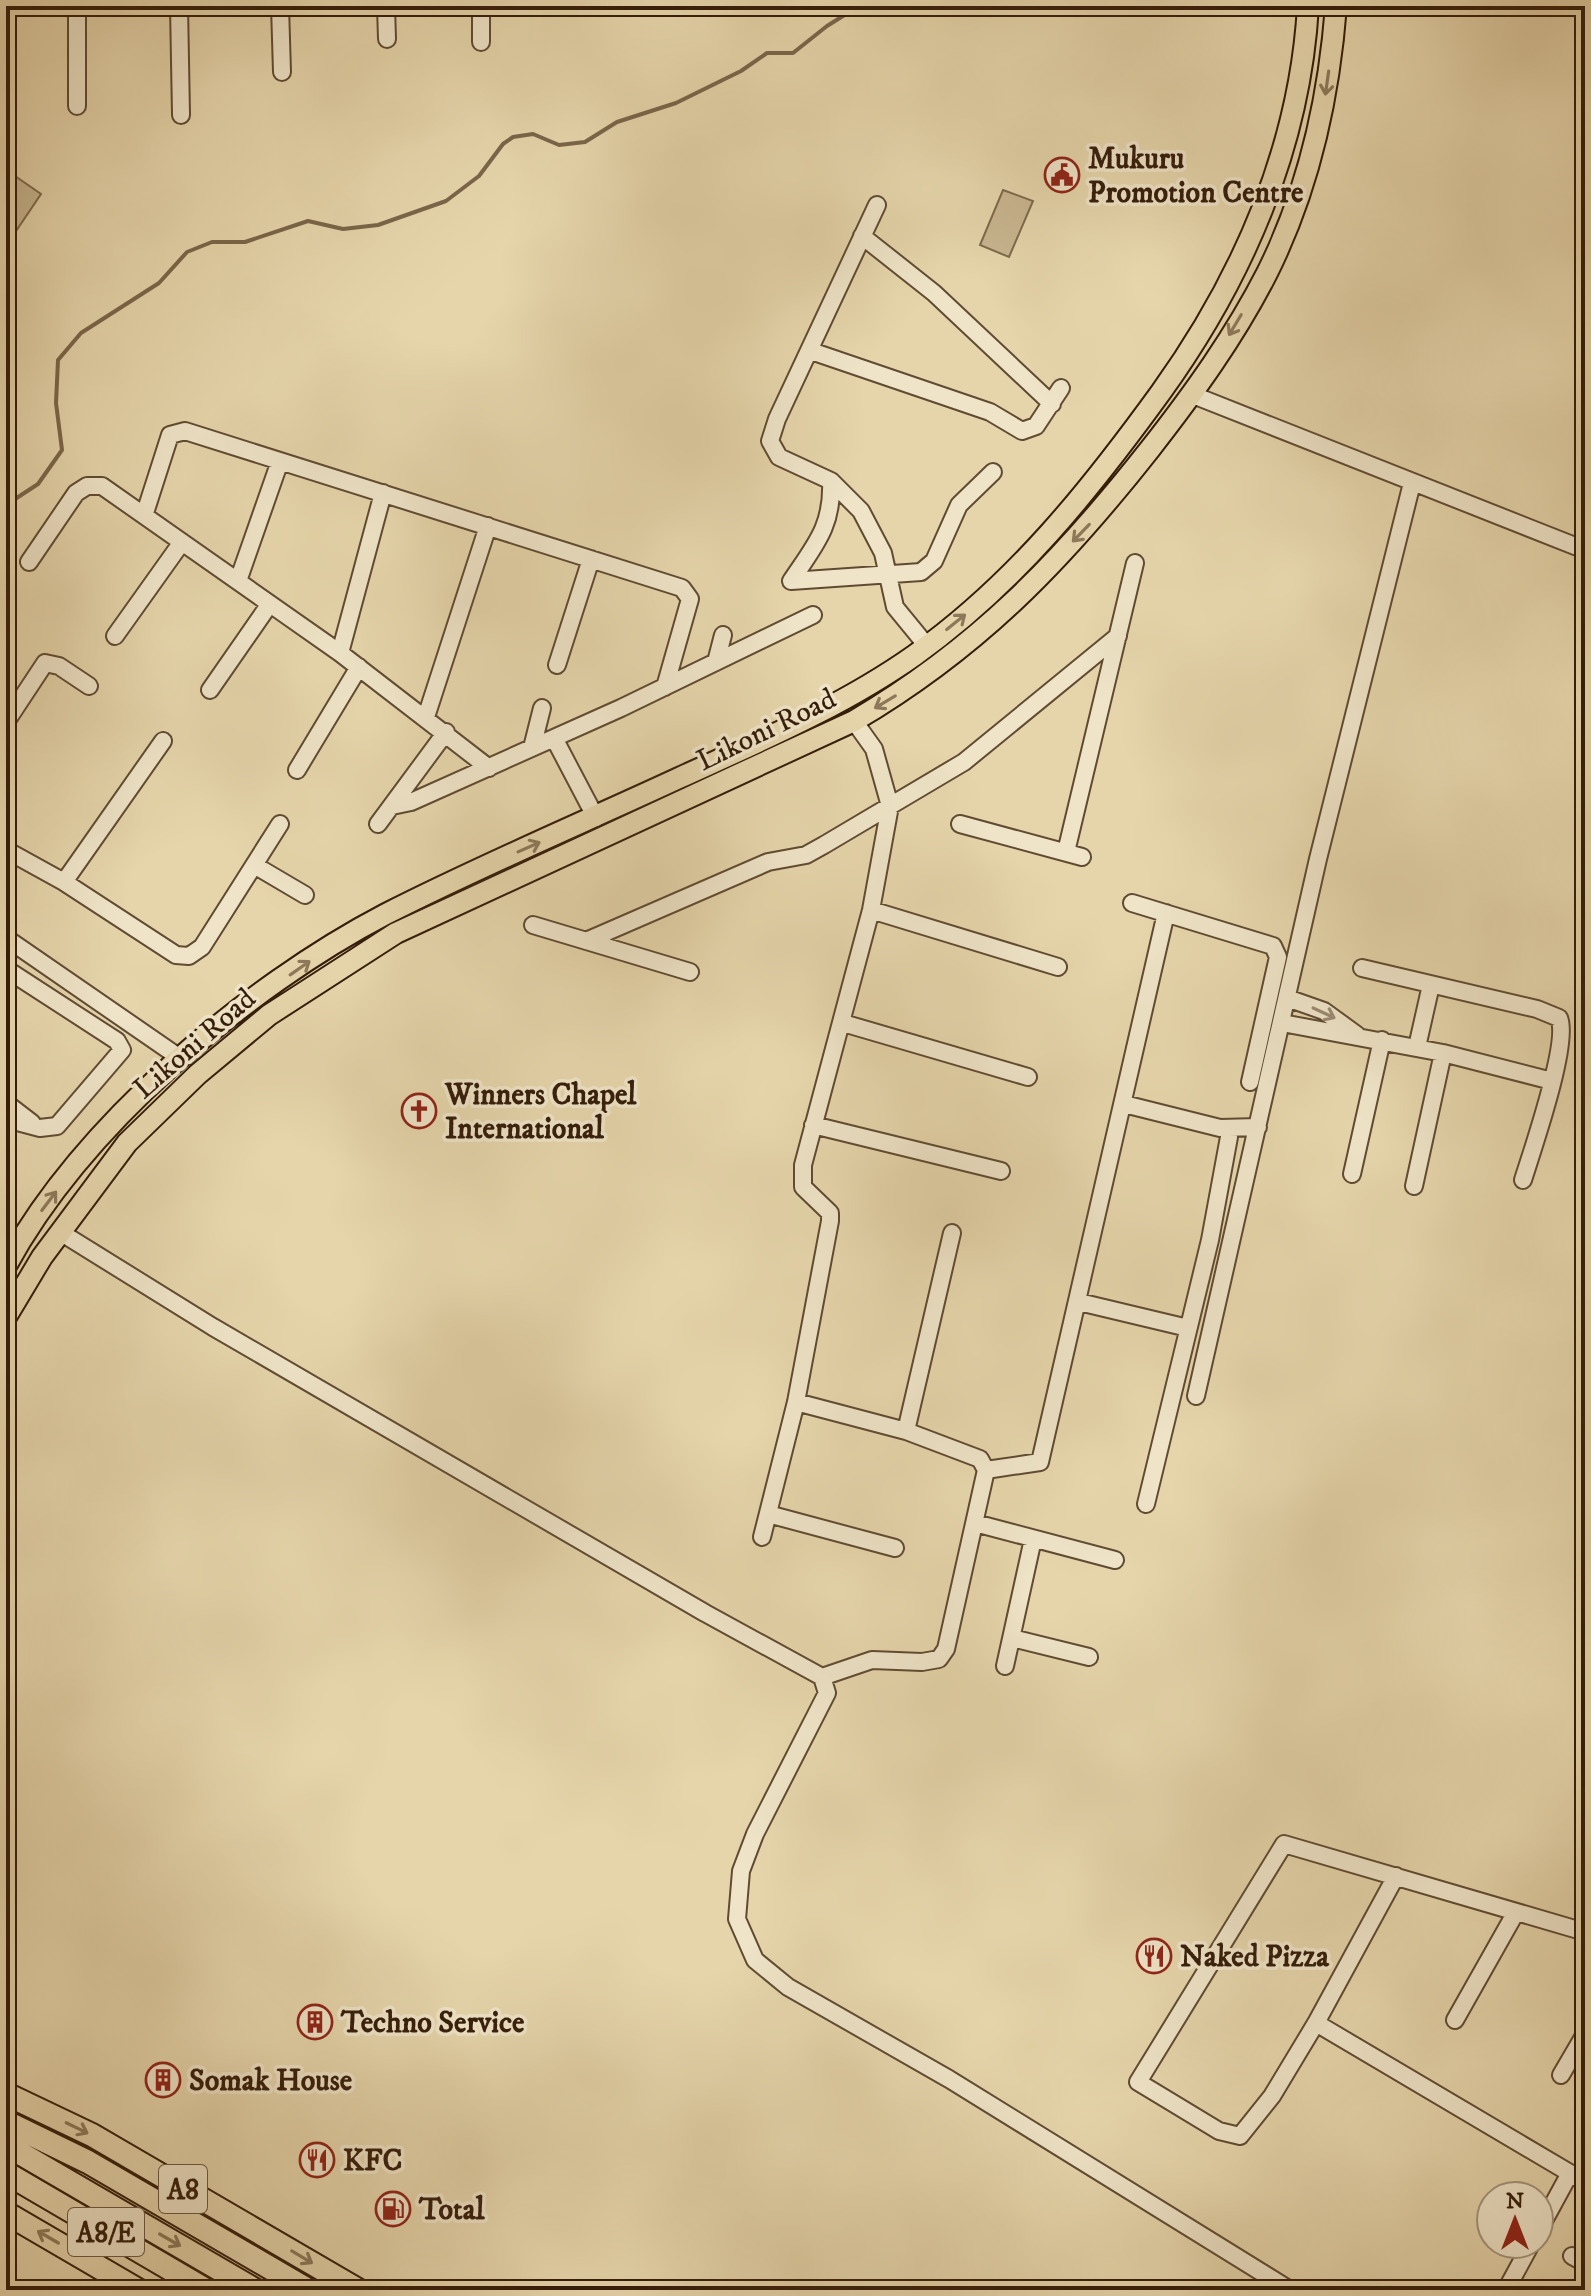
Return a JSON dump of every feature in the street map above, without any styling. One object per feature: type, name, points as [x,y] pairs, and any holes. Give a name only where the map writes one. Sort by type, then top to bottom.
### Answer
[{"type":"highway","name":"A8","points":[[10,2095],[92,2135],[358,2290]]},
{"type":"highway","points":[[6,2122],[140,2192],[308,2290]]},
{"type":"highway","name":"A8/E","points":[[6,2145],[255,2290]]},
{"type":"highway","name":"A8/E","points":[[6,2173],[206,2290]]},
{"type":"highway","points":[[6,2213],[138,2290]]},
{"type":"main road","name":"Likoni Road","points":[[6,1266],[13,1237],[81,1158],[180,1058],[258,998],[354,932],[480,869],[596,818],[841,701],[927,646],[990,595],[1036,549],[1124,443],[1201,334],[1245,249],[1282,159],[1297,104],[1308,6]]},
{"type":"main road","name":"Likoni Road","points":[[6,1317],[60,1232],[127,1143],[198,1074],[269,1015],[386,938],[854,721],[915,683],[1008,610],[1096,518],[1193,395],[1266,274],[1290,217],[1325,101],[1336,6]]},
{"type":"main road","points":[[180,1058],[198,1074]]},
{"type":"street","points":[[77,6],[77,106]]},
{"type":"street","points":[[179,6],[181,115]]},
{"type":"street","points":[[280,6],[282,72]]},
{"type":"street","points":[[386,6],[387,39]]},
{"type":"street","points":[[481,6],[481,42]]},
{"type":"street","points":[[877,205],[777,419],[770,441],[779,457],[831,481],[843,490],[870,523],[895,607],[927,646]]},
{"type":"street","points":[[862,236],[934,293],[1052,404]]},
{"type":"street","points":[[811,351],[990,412],[1022,431],[1036,426],[1061,388]]},
{"type":"street","points":[[1193,395],[1585,550]]},
{"type":"street","points":[[145,513],[174,432],[185,431],[591,559],[688,593],[690,599],[665,687]]},
{"type":"street","points":[[238,581],[280,461]]},
{"type":"street","points":[[831,481],[832,508],[828,520],[791,581],[915,575],[928,568],[959,505],[993,472]]},
{"type":"street","points":[[1196,1396],[1287,998],[1412,483]]},
{"type":"street","points":[[29,562],[82,488],[102,486],[145,513],[269,605],[340,653],[489,768]]},
{"type":"street","points":[[340,653],[383,493]]},
{"type":"street","points":[[426,717],[488,526]]},
{"type":"street","points":[[115,636],[182,542]]},
{"type":"street","points":[[557,665],[591,559]]},
{"type":"street","points":[[960,824],[1074,854],[1135,563]]},
{"type":"street","points":[[210,690],[269,605]]},
{"type":"street","points":[[392,806],[411,802],[489,768],[813,615]]},
{"type":"street","points":[[716,662],[723,635]]},
{"type":"street","points":[[586,941],[768,862],[806,855],[964,762],[1118,636]]},
{"type":"street","points":[[6,722],[12,697],[47,662],[59,666],[89,686]]},
{"type":"street","points":[[297,770],[359,667]]},
{"type":"street","points":[[532,748],[542,708]]},
{"type":"street","points":[[762,1537],[796,1402],[830,1221],[830,1213],[803,1187],[803,1165],[871,910],[890,806],[874,749],[854,721]]},
{"type":"street","points":[[378,824],[446,732]]},
{"type":"street","points":[[554,738],[596,818]]},
{"type":"street","points":[[64,882],[163,741]]},
{"type":"street","points":[[6,850],[64,882],[176,955],[189,956],[202,947],[280,824]]},
{"type":"street","points":[[254,865],[305,895]]},
{"type":"street","points":[[1132,903],[1268,944],[1277,951],[1250,1082]]},
{"type":"street","points":[[871,910],[1058,967]]},
{"type":"street","points":[[986,1470],[1040,1462],[1166,913]]},
{"type":"street","points":[[533,925],[690,972]]},
{"type":"street","points":[[6,938],[180,1058]]},
{"type":"street","points":[[1362,968],[1537,1009],[1559,1018],[1562,1030],[1552,1081],[1523,1180]]},
{"type":"street","points":[[6,969],[117,1041],[122,1050],[57,1126],[40,1128],[6,1119]]},
{"type":"street","points":[[1417,1047],[1431,985]]},
{"type":"street","points":[[1287,998],[1324,1011],[1357,1035]]},
{"type":"street","points":[[843,1023],[1028,1077]]},
{"type":"street","points":[[1282,1023],[1417,1047],[1552,1081]]},
{"type":"street","points":[[1352,1174],[1382,1040]]},
{"type":"street","points":[[1414,1186],[1443,1053]]},
{"type":"street","points":[[6,1103],[40,1128]]},
{"type":"street","points":[[1124,1104],[1224,1133],[1254,1145]]},
{"type":"street","points":[[813,1125],[1001,1171]]},
{"type":"street","points":[[1224,1133],[1258,1127]]},
{"type":"street","points":[[1146,1504],[1210,1240],[1224,1133]]},
{"type":"street","points":[[60,1232],[213,1327],[705,1613],[822,1677],[827,1693],[755,1834],[741,1871],[737,1919],[755,1960],[788,1987],[949,2079],[1290,2290]]},
{"type":"street","points":[[906,1431],[952,1233]]},
{"type":"street","points":[[1079,1302],[1188,1328]]},
{"type":"street","points":[[796,1402],[906,1431],[980,1459],[986,1470],[946,1649],[939,1659],[922,1662],[872,1660],[822,1677]]},
{"type":"street","points":[[768,1514],[895,1548]]},
{"type":"street","points":[[975,1523],[1115,1560]]},
{"type":"street","points":[[1005,1666],[1033,1539]]},
{"type":"street","points":[[1012,1638],[1089,1657]]},
{"type":"street","points":[[1396,1876],[1316,2023],[1272,2096],[1240,2136],[1219,2131],[1138,2082],[1284,1844],[1396,1876],[1585,1932]]},
{"type":"street","points":[[1455,2020],[1516,1912]]},
{"type":"street","points":[[1316,2023],[1578,2177],[1555,2208]]},
{"type":"street","points":[[1561,2075],[1585,2034]]},
{"type":"street","points":[[1506,2290],[1522,2260]]},
{"type":"shaded area","points":[[15,176],[41,194],[6,246],[6,189]]},
{"type":"shaded area","points":[[1003,190],[1033,201],[1009,257],[980,245]]},
{"type":"waterway","points":[[6,505],[38,484],[62,450],[56,403],[58,360],[81,333],[159,283],[187,252],[212,242],[245,242],[308,221],[343,229],[378,225],[446,201],[479,176],[503,144],[513,137],[533,134],[559,145],[585,142],[617,122],[676,103],[741,71],[767,53],[793,53],[859,6]]},
{"type":"place","name":"Mukuru Promotion Centre","points":[[1062,175]]},
{"type":"place","name":"Winners Chapel International","points":[[419,1111]]},
{"type":"place","name":"Naked Pizza","points":[[1154,1956]]},
{"type":"place","name":"Techno Service","points":[[315,2022]]},
{"type":"place","name":"Somak House","points":[[163,2080]]},
{"type":"place","name":"KFC","points":[[317,2160]]},
{"type":"place","name":"Total","points":[[393,2209]]}]
